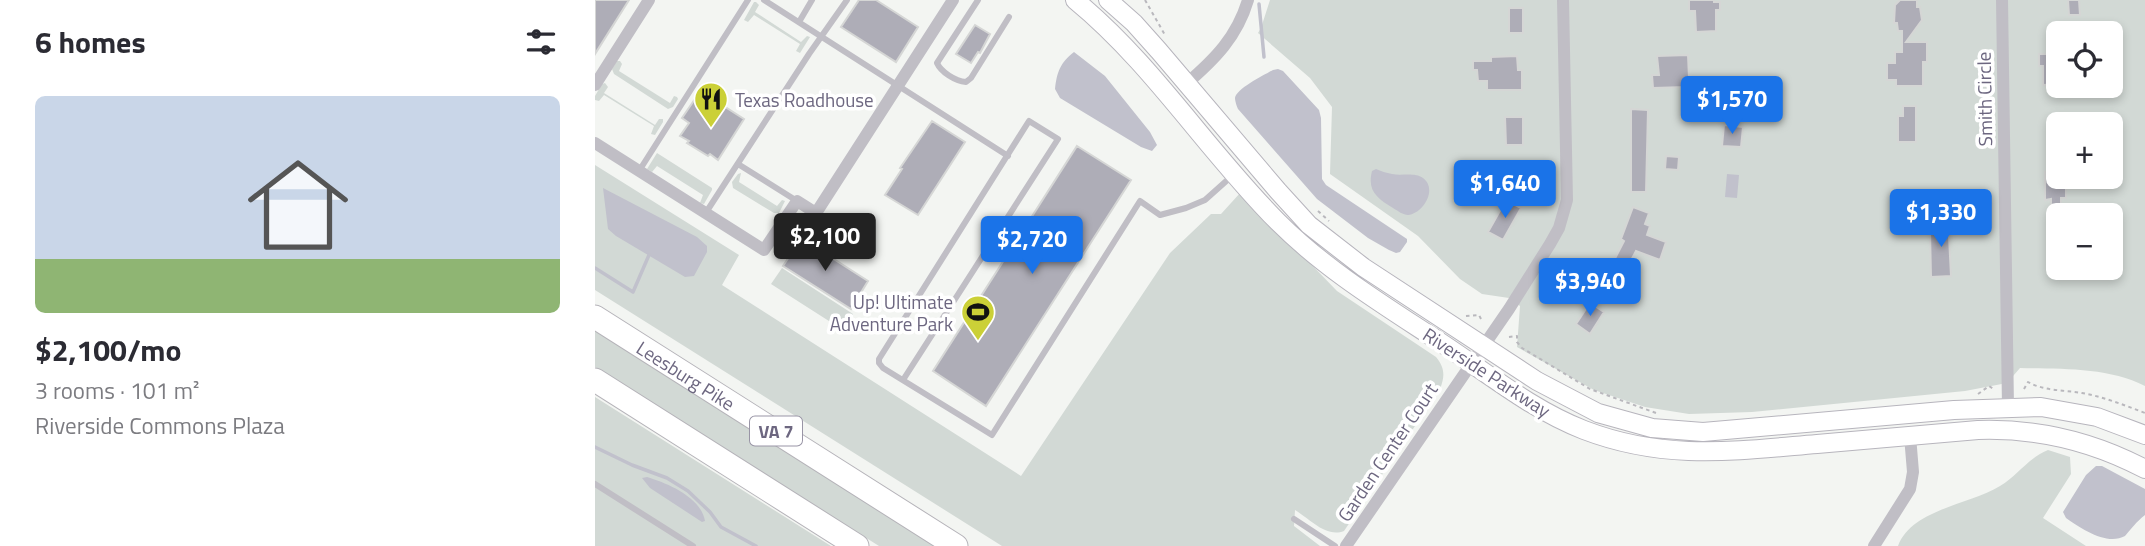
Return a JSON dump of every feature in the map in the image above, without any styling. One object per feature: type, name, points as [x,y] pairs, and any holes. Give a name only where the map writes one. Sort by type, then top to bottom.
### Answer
[{"type":"highway","name":"Leesburg Pike","points":[[595,317],[956,546]]},
{"type":"highway","name":"VA 7","points":[[595,380],[857,546]]},
{"type":"main road","name":"Riverside Parkway","points":[[1075,0],[1102,22],[1277,222],[1317,257],[1527,402],[1582,429],[1630,445],[1674,452],[1715,452],[2008,429],[2050,434],[2092,445],[2145,468]]},
{"type":"main road","name":"Riverside Parkway","points":[[1108,0],[1134,23],[1309,225],[1363,267],[1537,381],[1598,413],[1626,423],[1703,432],[2008,407],[2041,407],[2097,417],[2145,435]]},
{"type":"street","points":[[595,85],[649,0]]},
{"type":"street","points":[[595,144],[764,250],[797,201],[816,213],[953,0]]},
{"type":"street","points":[[1186,83],[1214,59],[1229,40],[1248,0]]},
{"type":"street","points":[[1483,345],[1550,244],[1564,213],[1567,187],[1563,0]]},
{"type":"street","name":"Smith Circle","points":[[2002,0],[2008,407]]},
{"type":"street","name":"Garden Center Court","points":[[1346,546],[1483,345]]},
{"type":"street","points":[[1874,546],[1910,489],[1913,472],[1910,436]]},
{"type":"lane","points":[[639,171],[748,0]]},
{"type":"lane","points":[[764,0],[1008,156]]},
{"type":"lane","points":[[799,22],[812,0]]},
{"type":"lane","points":[[705,214],[847,0]]},
{"type":"lane","points":[[978,0],[937,63],[941,70],[960,81],[965,82],[971,78],[1009,17]]},
{"type":"lane","points":[[903,380],[1058,139],[1029,121],[879,359],[883,368],[992,435],[1140,201],[1160,215],[1187,208],[1205,200],[1234,174]]},
{"type":"lane","points":[[738,163],[797,201]]},
{"type":"lane","points":[[595,484],[693,546]]},
{"type":"lane","points":[[1294,519],[1335,546]]},
{"type":"path","points":[[1145,0],[1169,40]]},
{"type":"path","points":[[1314,208],[1331,222]]},
{"type":"path","points":[[1465,316],[1479,315],[1482,321]]},
{"type":"path","points":[[1509,337],[1517,336],[1517,342],[1522,348],[1590,389],[1662,415]]},
{"type":"path","points":[[2024,389],[2028,383],[2040,388],[2083,393],[2145,413]]},
{"type":"path","points":[[1971,395],[1980,394],[1989,386],[1995,390]]},
{"type":"shaded area","points":[[1270,0],[2145,0],[2145,386],[2100,372],[2020,368],[2007,383],[1965,391],[1752,412],[1689,414],[1645,407],[1594,390],[1517,347],[1520,306],[1509,298],[1482,294],[1460,279],[1418,236],[1330,174],[1332,107],[1310,78],[1258,33]]},
{"type":"shaded area","points":[[754,2],[759,5],[755,12],[801,42],[807,36],[810,37],[800,53],[796,51],[800,44],[754,15],[748,22],[744,20]]},
{"type":"shaded area","points":[[1074,52],[1105,76],[1150,132],[1157,145],[1152,151],[1060,98],[1055,89],[1058,73],[1065,60]]},
{"type":"shaded area","points":[[617,61],[622,64],[619,71],[670,103],[674,96],[677,97],[673,107],[668,109],[614,74],[612,69]]},
{"type":"shaded area","points":[[1278,69],[1283,71],[1319,110],[1322,179],[1326,185],[1407,239],[1400,252],[1389,250],[1368,238],[1317,199],[1238,109],[1235,98],[1240,91]]},
{"type":"shaded area","points":[[605,83],[608,87],[604,93],[655,125],[659,119],[663,119],[655,135],[651,134],[654,126],[604,95],[599,101],[595,100]]},
{"type":"shaded area","points":[[657,153],[712,188],[704,204],[700,203],[703,195],[657,166],[652,172],[647,169]]},
{"type":"shaded area","points":[[595,165],[739,255],[722,285],[1021,476],[1170,253],[1211,214],[1221,214],[1241,192],[1337,291],[1436,357],[1443,369],[1443,380],[1440,389],[1344,531],[1325,530],[1295,510],[1294,526],[1320,546],[1002,546],[595,290]]},
{"type":"shaded area","points":[[1376,169],[1390,174],[1416,175],[1423,178],[1429,188],[1429,194],[1423,206],[1414,214],[1406,215],[1382,201],[1371,184],[1372,171]]},
{"type":"shaded area","points":[[741,173],[739,182],[777,206],[782,200],[785,201],[779,213],[774,213],[733,188],[732,182]]},
{"type":"shaded area","points":[[1727,174],[1739,175],[1737,198],[1725,197]]},
{"type":"shaded area","points":[[603,188],[697,237],[707,246],[707,252],[694,276],[685,277],[608,229]]},
{"type":"shaded area","points":[[782,268],[853,314],[843,330],[771,284]]},
{"type":"shaded area","points":[[595,327],[941,546],[879,546],[595,367]]},
{"type":"shaded area","points":[[595,397],[831,546],[595,546]]},
{"type":"shaded area","points":[[2048,450],[2070,457],[2071,474],[2043,518],[2086,546],[1898,546],[1915,524],[1943,509],[2000,486],[2035,457]]},
{"type":"shaded area","points":[[2096,466],[2102,466],[2145,489],[2145,515],[2125,536],[2118,539],[2103,538],[2087,531],[2066,518],[2063,512],[2086,475]]},
{"type":"shaded area","points":[[647,477],[673,487],[690,498],[702,512],[705,521],[702,522],[650,488],[642,478]]},
{"type":"building","points":[[595,0],[629,0],[595,54]]},
{"type":"building","points":[[859,0],[876,0],[918,27],[896,62],[841,27]]},
{"type":"building","points":[[1689,0],[1720,2],[1720,10],[1716,10],[1716,31],[1696,32],[1695,11],[1689,11]]},
{"type":"building","points":[[1900,0],[1917,0],[1917,7],[1920,7],[1922,20],[1906,42],[1927,42],[1927,62],[1923,62],[1923,86],[1896,86],[1896,80],[1887,80],[1887,63],[1895,63],[1895,52],[1902,52],[1902,31],[1898,31],[1897,23],[1894,23],[1895,5]]},
{"type":"building","points":[[2068,0],[2079,0],[2080,15],[2069,15]]},
{"type":"building","points":[[1509,8],[1523,8],[1523,33],[1509,33]]},
{"type":"building","points":[[975,25],[990,34],[971,63],[956,54]]},
{"type":"building","points":[[2039,54],[2046,54],[2046,85],[2043,85],[2043,66],[2039,66]]},
{"type":"building","points":[[1688,55],[1689,78],[1685,78],[1686,87],[1653,88],[1652,75],[1659,75],[1657,56]]},
{"type":"building","points":[[1517,56],[1518,70],[1522,70],[1522,90],[1487,90],[1487,81],[1478,81],[1477,70],[1473,70],[1473,61]]},
{"type":"building","name":"Texas Roadhouse","points":[[697,96],[719,110],[722,105],[744,119],[718,160],[687,143],[689,141],[680,136],[689,123],[682,118]]},
{"type":"building","points":[[1903,106],[1916,106],[1916,142],[1898,142],[1898,116],[1903,116]]},
{"type":"building","points":[[1631,109],[1648,110],[1646,192],[1631,192]]},
{"type":"building","points":[[1505,117],[1523,117],[1523,145],[1506,145]]},
{"type":"building","points":[[932,121],[965,142],[918,215],[885,195]]},
{"type":"building","points":[[1724,125],[1743,127],[1741,147],[1722,146]]},
{"type":"building","points":[[1077,146],[1131,180],[986,406],[933,371]]},
{"type":"building","points":[[1666,156],[1679,157],[1678,170],[1665,169]]},
{"type":"building","points":[[2046,172],[2046,189],[2066,189],[2066,198],[2061,198],[2061,203],[2045,200]]},
{"type":"building","points":[[1506,200],[1521,208],[1503,240],[1488,232]]},
{"type":"building","points":[[1633,207],[1649,213],[1645,224],[1650,226],[1647,235],[1666,242],[1660,260],[1636,251],[1619,283],[1606,276],[1624,241],[1621,239]]},
{"type":"building","points":[[1948,216],[1951,276],[1931,277],[1930,230],[1938,230],[1937,217]]},
{"type":"building","points":[[801,238],[868,281],[851,309],[783,266],[789,257],[785,255],[792,244],[795,246]]},
{"type":"building","points":[[1590,303],[1604,312],[1590,334],[1576,324]]},
{"type":"waterway","points":[[1259,4],[1264,57]]},
{"type":"waterway","points":[[595,268],[633,292],[649,255]]},
{"type":"waterway","points":[[595,447],[667,478],[688,491],[721,527],[756,546]]},
{"type":"place","name":"Texas Roadhouse","points":[[711,129]]},
{"type":"place","name":"Up! Ultimate Adventure Park","points":[[978,342]]}]
